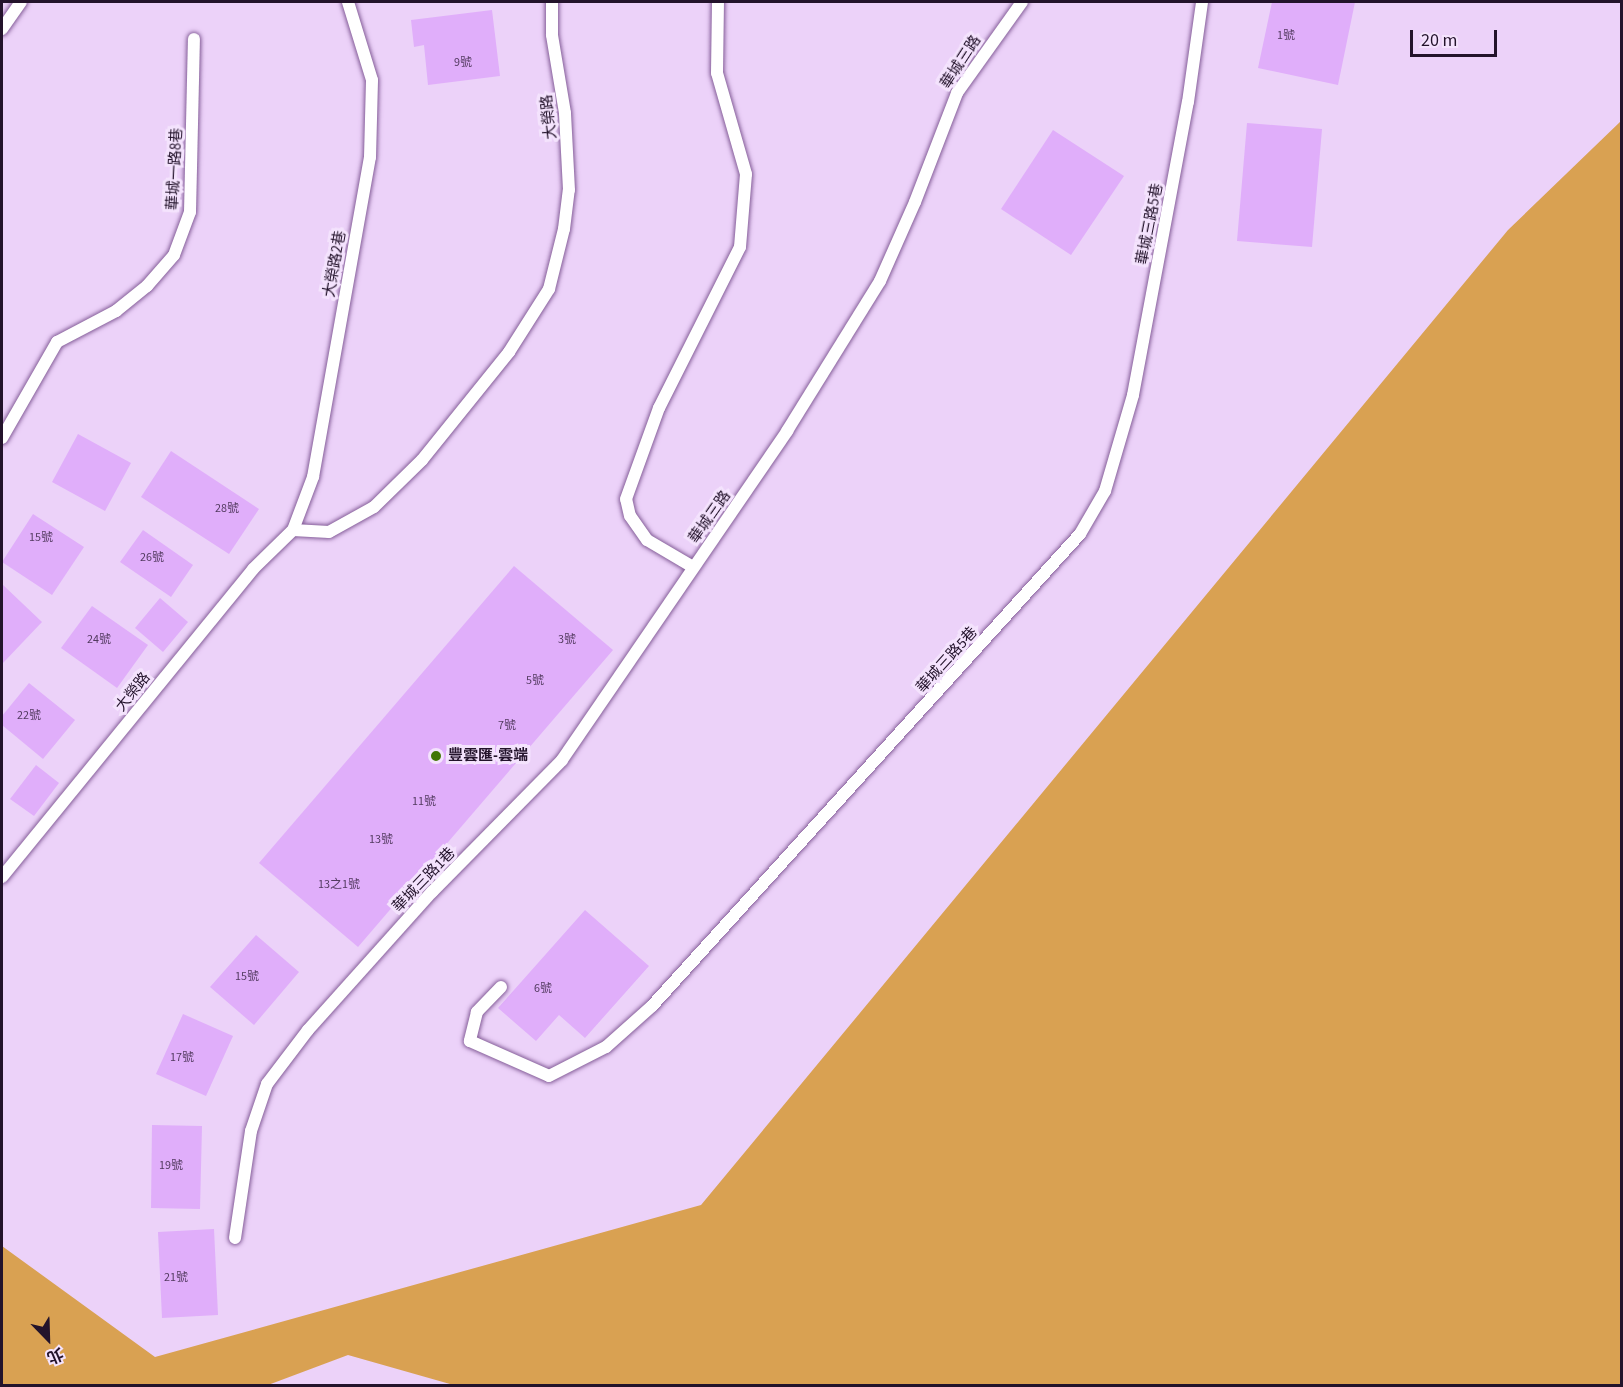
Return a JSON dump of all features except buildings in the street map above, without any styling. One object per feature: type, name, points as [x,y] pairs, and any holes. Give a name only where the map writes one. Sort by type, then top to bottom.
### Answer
[{"type":"lane","points":[[2,29],[21,2]]},
{"type":"lane","name":"大榮路2巷","points":[[293,530],[313,477],[370,156],[372,80],[348,2]]},
{"type":"lane","name":"大榮路","points":[[2,877],[253,569],[293,530],[328,532],[374,507],[422,460],[509,352],[549,289],[564,229],[569,190],[565,113],[552,35],[552,2]]},
{"type":"lane","name":"華城三路","points":[[718,2],[717,73],[746,174],[740,247],[659,408],[626,499],[630,516],[647,540],[693,567],[787,431],[880,281],[915,202],[957,93],[1022,2]]},
{"type":"lane","name":"華城三路5巷","points":[[501,987],[477,1012],[470,1041],[549,1076],[606,1047],[652,1006],[714,939],[1080,534],[1106,491],[1133,395],[1188,102],[1202,2]]},
{"type":"lane","name":"華城一路8巷","points":[[2,438],[57,342],[116,311],[147,286],[174,255],[190,212],[195,39]]},
{"type":"lane","name":"華城三路1巷","points":[[235,1238],[251,1131],[267,1084],[308,1030],[432,892],[562,760],[693,567]]},
{"type":"shaded area","points":[[1621,121],[1621,1385],[457,1386],[348,1355],[268,1385],[2,1385],[2,1246],[155,1357],[701,1205],[1508,230]]},
{"type":"place","name":"豐雲匯-雲端","points":[[436,756]]}]
